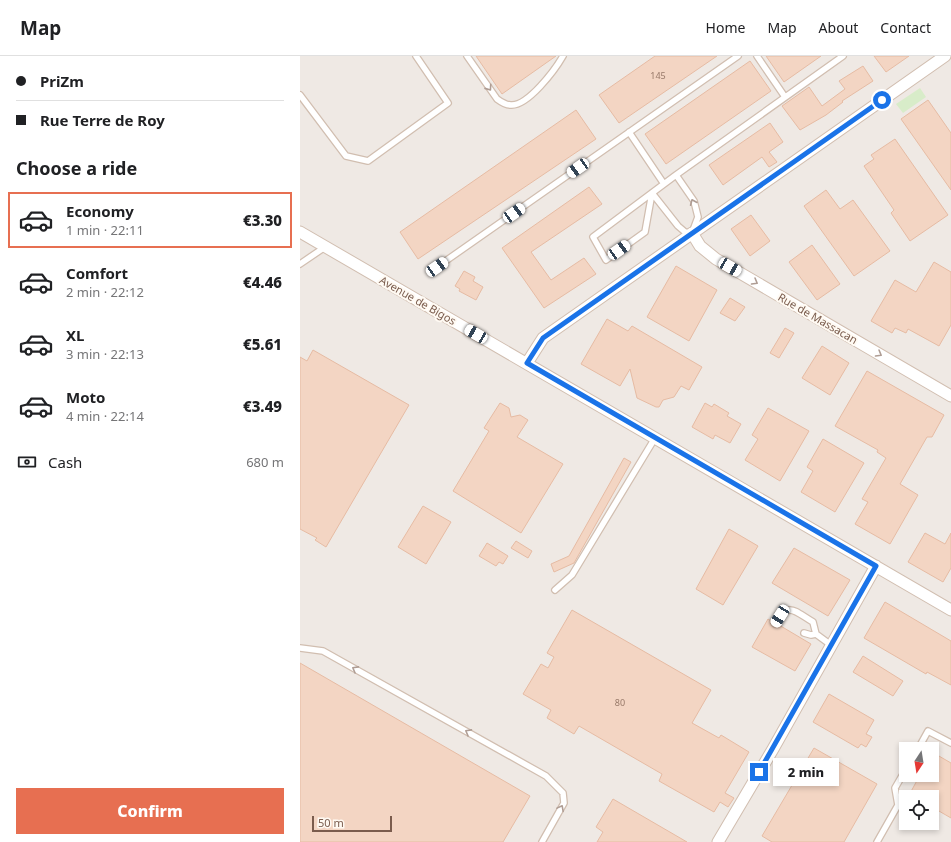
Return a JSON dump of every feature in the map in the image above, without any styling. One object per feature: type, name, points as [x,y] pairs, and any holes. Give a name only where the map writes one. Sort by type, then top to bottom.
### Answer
[{"type":"street","points":[[527,363],[543,338],[945,56]]},
{"type":"street","name":"Avenue de Bigos","points":[[300,232],[951,610]]},
{"type":"street","name":"Rue de Massacan","points":[[692,233],[700,246],[716,259],[951,396]]},
{"type":"street","points":[[718,842],[773,749],[876,566]]},
{"type":"lane","points":[[300,95],[346,156],[368,161],[448,103],[416,56]]},
{"type":"lane","points":[[467,56],[497,99],[510,106],[526,100],[557,67],[563,56]]},
{"type":"lane","points":[[437,267],[738,56]]},
{"type":"lane","points":[[757,56],[785,97]]},
{"type":"lane","points":[[652,193],[645,232],[606,260],[593,237],[676,175],[843,56]]},
{"type":"lane","points":[[630,132],[664,184]]},
{"type":"lane","points":[[652,193],[678,226],[685,232],[692,233],[698,217],[694,201],[676,175]]},
{"type":"lane","points":[[300,264],[325,246]]},
{"type":"lane","points":[[555,590],[572,575],[655,438]]},
{"type":"lane","points":[[775,623],[783,612],[788,609],[793,610],[813,622],[816,634],[831,645]]},
{"type":"lane","points":[[804,633],[811,635],[816,634]]},
{"type":"lane","points":[[300,648],[323,651],[546,776],[563,793],[564,803],[542,842]]},
{"type":"lane","points":[[922,742],[928,731],[951,743]]},
{"type":"lane","points":[[877,842],[898,805],[895,788],[899,781]]},
{"type":"shaded area","points":[[300,56],[951,56],[951,842],[300,842]]},
{"type":"green space","points":[[920,88],[926,97],[903,113],[896,104]]},
{"type":"building","points":[[476,56],[556,56],[502,94]]},
{"type":"building","points":[[655,56],[717,56],[619,123],[599,95]]},
{"type":"building","points":[[766,56],[821,56],[784,82]]},
{"type":"building","points":[[874,56],[909,56],[886,72]]},
{"type":"building","points":[[750,61],[771,91],[666,164],[645,134]]},
{"type":"building","points":[[863,66],[873,81],[842,101],[843,102],[826,115],[800,130],[782,106],[809,87],[822,106],[845,89],[839,81]]},
{"type":"building","points":[[928,100],[951,133],[951,190],[901,119]]},
{"type":"building","points":[[576,110],[596,139],[418,259],[400,232]]},
{"type":"building","points":[[770,123],[783,142],[769,152],[777,162],[769,167],[762,157],[723,185],[709,165]]},
{"type":"building","points":[[895,139],[948,215],[910,241],[891,213],[894,210],[864,166],[874,159],[871,155]]},
{"type":"building","points":[[589,187],[602,204],[531,252],[551,280],[584,258],[596,274],[544,308],[502,248]]},
{"type":"building","points":[[826,190],[840,209],[853,200],[890,251],[854,276],[804,206]]},
{"type":"building","points":[[751,215],[770,241],[750,256],[731,229]]},
{"type":"building","points":[[812,245],[840,284],[817,300],[789,262]]},
{"type":"building","points":[[934,262],[951,272],[951,325],[939,346],[908,329],[906,333],[895,328],[892,333],[871,321],[895,280],[916,292]]},
{"type":"building","points":[[676,266],[717,290],[689,341],[647,317]]},
{"type":"building","points":[[464,271],[475,277],[473,281],[483,287],[476,300],[459,291],[460,289],[455,286]]},
{"type":"building","points":[[730,298],[745,307],[735,321],[720,313]]},
{"type":"building","points":[[607,319],[628,331],[632,326],[702,367],[689,390],[681,386],[674,397],[663,400],[659,407],[656,407],[637,398],[630,369],[620,386],[581,364]]},
{"type":"building","points":[[785,328],[794,333],[779,358],[770,353]]},
{"type":"building","points":[[822,346],[849,363],[830,395],[802,378]]},
{"type":"building","points":[[313,350],[409,405],[326,547],[315,540],[317,538],[300,529],[300,357],[307,361]]},
{"type":"building","points":[[867,371],[944,415],[932,437],[927,437],[900,484],[918,495],[890,544],[855,524],[868,502],[862,499],[886,458],[877,452],[878,450],[835,426]]},
{"type":"building","points":[[500,403],[509,408],[511,417],[520,415],[528,420],[517,437],[563,464],[521,533],[453,491],[489,431],[484,428]]},
{"type":"building","points":[[705,403],[712,407],[714,404],[729,413],[727,416],[741,424],[730,443],[715,435],[713,439],[692,427]]},
{"type":"building","points":[[768,408],[809,431],[780,481],[745,460],[758,439],[752,435]]},
{"type":"building","points":[[823,439],[864,463],[835,512],[801,492],[813,471],[807,467]]},
{"type":"building","points":[[624,458],[631,462],[574,563],[554,572],[551,564],[569,556]]},
{"type":"building","points":[[423,506],[451,522],[426,564],[398,547]]},
{"type":"building","points":[[729,529],[758,546],[723,605],[696,589]]},
{"type":"building","points":[[925,533],[945,544],[951,533],[951,568],[943,582],[908,562]]},
{"type":"building","points":[[516,541],[532,551],[528,558],[511,548]]},
{"type":"building","points":[[487,543],[508,556],[503,564],[499,562],[496,566],[479,556]]},
{"type":"building","points":[[794,548],[850,580],[828,616],[772,583]]},
{"type":"building","points":[[885,602],[951,641],[951,685],[927,672],[926,674],[864,638]]},
{"type":"building","points":[[572,610],[711,690],[692,723],[719,738],[721,735],[749,752],[725,793],[734,798],[728,807],[720,802],[714,812],[659,781],[662,774],[579,726],[574,734],[547,718],[551,710],[523,694],[541,664],[548,668],[554,657],[547,653]]},
{"type":"building","points":[[768,619],[771,621],[773,627],[779,625],[811,644],[795,671],[752,647]]},
{"type":"building","points":[[863,656],[903,681],[893,696],[853,672]]},
{"type":"building","points":[[300,663],[530,796],[503,842],[300,842]]},
{"type":"building","points":[[829,694],[874,720],[866,734],[872,737],[866,747],[861,744],[858,748],[813,722]]},
{"type":"building","points":[[814,748],[877,784],[844,842],[772,842],[762,836]]},
{"type":"building","points":[[939,756],[951,763],[951,818],[939,811],[939,790],[912,790],[916,782],[939,782]]},
{"type":"building","points":[[613,799],[687,842],[597,842],[603,832],[596,827]]},
{"type":"route","points":[[759,772],[876,566],[527,363],[543,338],[882,100]]}]
